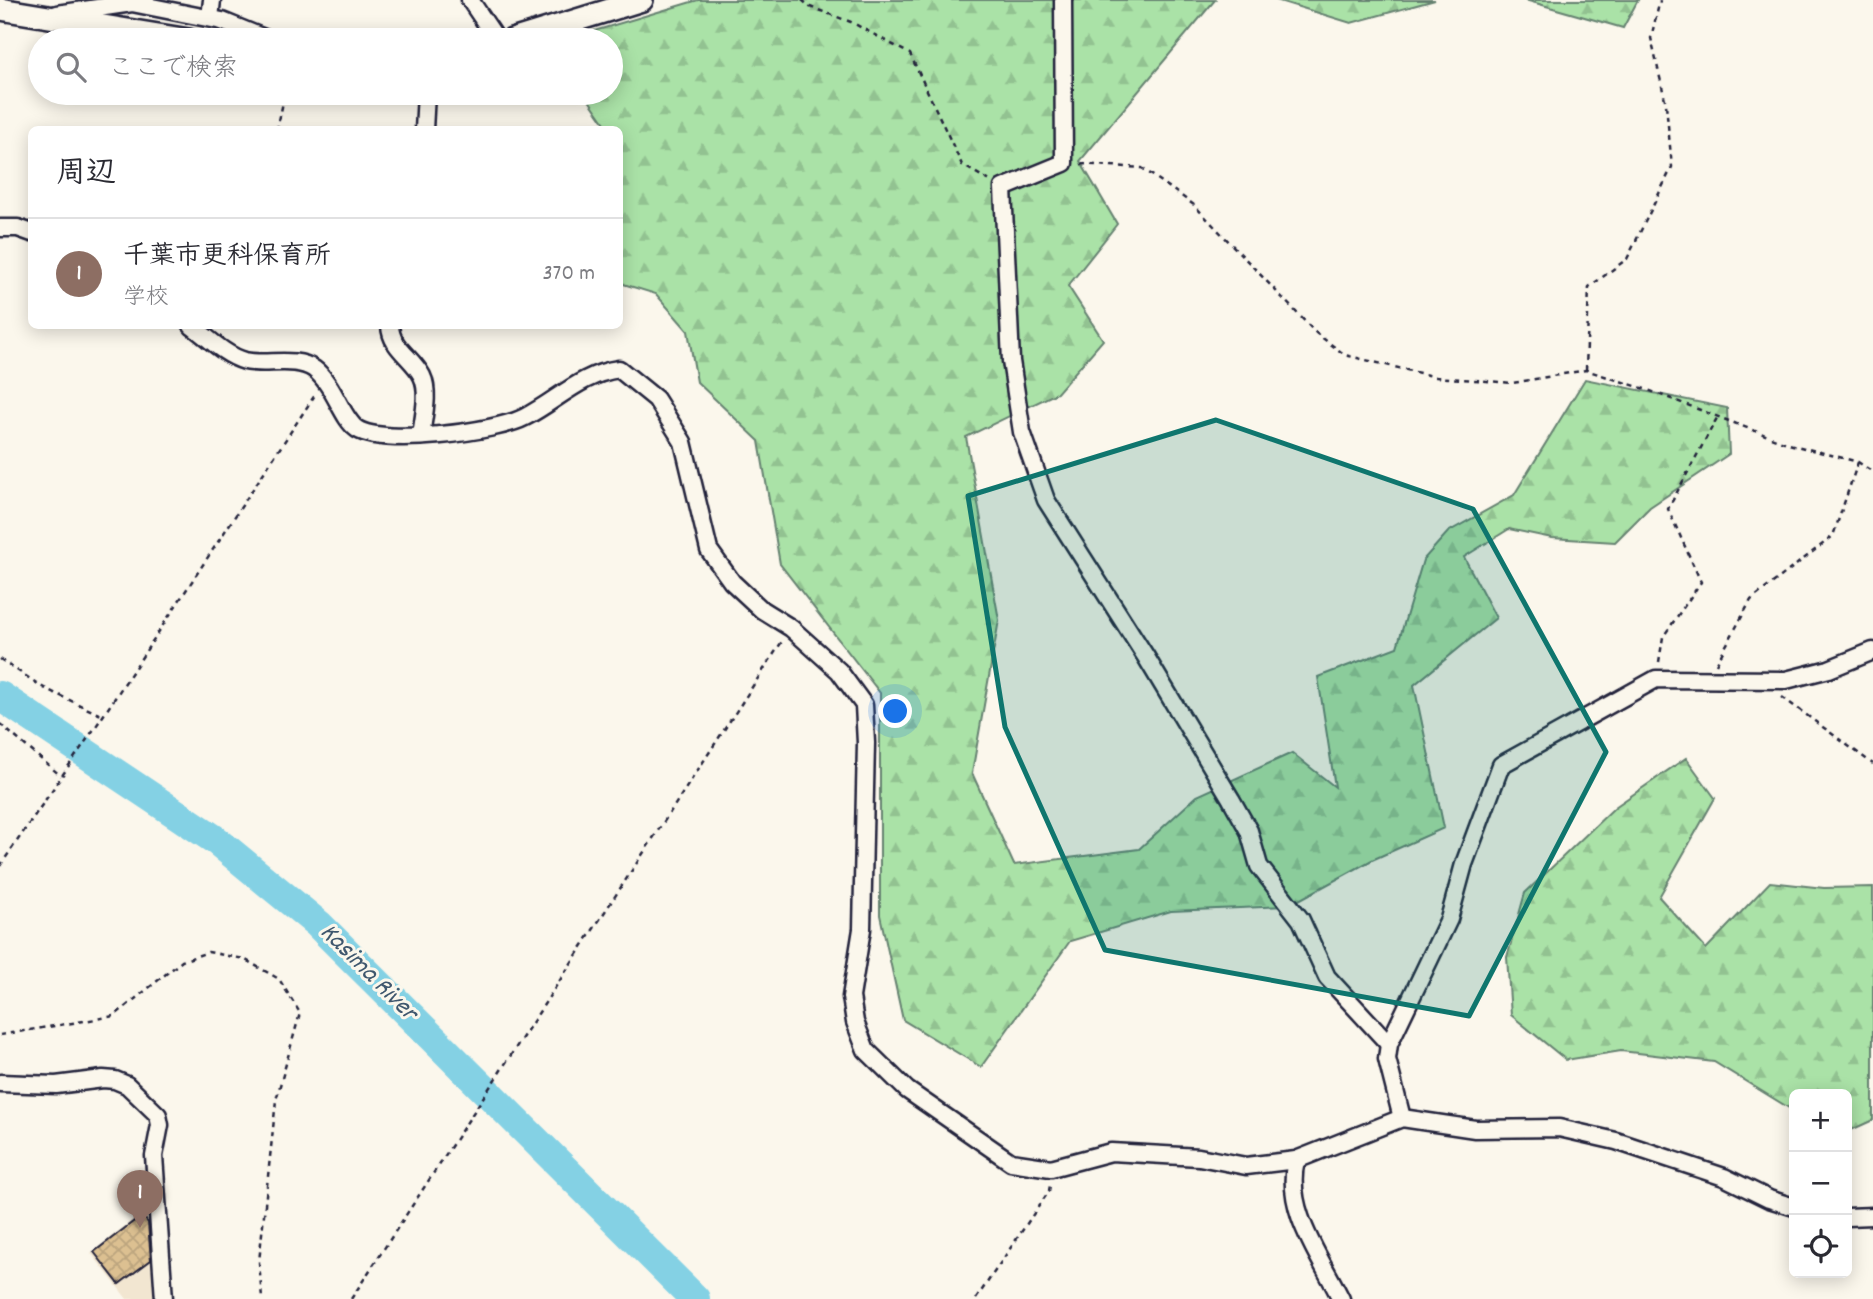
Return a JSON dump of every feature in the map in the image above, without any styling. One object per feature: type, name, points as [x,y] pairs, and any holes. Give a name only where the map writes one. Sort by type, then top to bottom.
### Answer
[{"type":"main road","points":[[551,28],[642,0]]},
{"type":"main road","points":[[0,9],[116,28]]},
{"type":"street","points":[[210,18],[212,0]]},
{"type":"street","points":[[470,0],[489,28]]},
{"type":"street","points":[[1063,0],[1064,163],[1003,188],[1011,361],[1022,432],[1046,500],[1146,657],[1231,799],[1249,831],[1259,866],[1301,920],[1327,977],[1389,1044]]},
{"type":"street","points":[[43,16],[132,3],[210,18],[237,28]]},
{"type":"street","points":[[424,126],[425,105]]},
{"type":"street","points":[[0,228],[18,228],[28,232]]},
{"type":"street","points":[[197,329],[245,361],[286,362],[312,368],[325,381],[358,429],[375,435],[421,436],[496,429],[525,417],[585,378],[619,369],[656,399],[683,442],[709,550],[733,582],[762,610],[791,628],[839,671],[864,705],[866,743],[862,929],[851,997],[855,1022],[866,1050],[907,1090],[1011,1162],[1051,1168],[1111,1152],[1199,1157],[1246,1166],[1296,1160],[1402,1118],[1475,1129],[1559,1128],[1605,1138],[1724,1177],[1769,1199],[1789,1205]]},
{"type":"street","points":[[391,329],[396,345],[424,378],[425,405],[421,436]]},
{"type":"street","points":[[1402,1118],[1387,1059],[1389,1044],[1449,919],[1464,864],[1501,765],[1656,679],[1786,680],[1829,669],[1873,651]]},
{"type":"street","points":[[0,1083],[55,1085],[115,1080],[127,1085],[158,1115],[160,1125],[154,1156],[164,1299]]},
{"type":"street","points":[[1296,1160],[1293,1188],[1296,1208],[1341,1299]]},
{"type":"street","points":[[1852,1217],[1873,1216]]},
{"type":"path","points":[[802,0],[810,7],[850,22],[910,54],[962,166],[1003,188]]},
{"type":"path","points":[[1586,370],[1589,287],[1627,259],[1672,167],[1666,104],[1651,38],[1660,0]]},
{"type":"path","points":[[278,126],[282,105]]},
{"type":"path","points":[[1064,163],[1142,168],[1194,205],[1316,333],[1345,355],[1436,377],[1513,383],[1586,370],[1789,444],[1857,462],[1873,472]]},
{"type":"path","points":[[0,866],[325,381]]},
{"type":"path","points":[[1656,679],[1662,637],[1701,582],[1668,509],[1717,418]]},
{"type":"path","points":[[1707,679],[1751,600],[1833,536],[1857,462]]},
{"type":"path","points":[[351,1299],[791,628]]},
{"type":"path","points":[[0,659],[44,688],[103,716]]},
{"type":"path","points":[[1760,680],[1873,764]]},
{"type":"path","points":[[0,724],[61,776]]},
{"type":"path","points":[[0,1035],[114,1016],[182,961],[208,952],[244,959],[279,979],[300,1013],[276,1100],[259,1262],[261,1299]]},
{"type":"path","points":[[976,1299],[1049,1191],[1051,1168]]},
{"type":"highlighted area","points":[[1216,420],[1473,509],[1606,752],[1469,1016],[1105,950],[1005,727],[968,496]]},
{"type":"shaded area","points":[[155,1202],[163,1299],[127,1299],[91,1253]]},
{"type":"green space","points":[[698,0],[1215,0],[1080,161],[1117,224],[1068,286],[1103,340],[1057,393],[966,437],[999,620],[972,773],[1014,865],[1139,849],[1197,796],[1292,753],[1335,787],[1318,677],[1397,647],[1423,560],[1448,532],[1514,495],[1585,379],[1727,408],[1729,454],[1650,507],[1615,542],[1552,538],[1509,529],[1464,557],[1496,618],[1414,685],[1444,828],[1372,860],[1288,906],[1171,911],[1070,941],[981,1067],[903,1020],[880,915],[880,693],[780,564],[759,441],[697,382],[688,331],[656,294],[623,284],[623,126],[607,126],[592,105],[623,105],[623,28],[604,28]]},
{"type":"green space","points":[[1276,0],[1435,0],[1351,23]]},
{"type":"green space","points":[[1525,0],[1638,0],[1623,28]]},
{"type":"green space","points":[[1686,758],[1715,798],[1659,897],[1706,949],[1770,882],[1824,888],[1873,887],[1873,1120],[1852,1130],[1852,1089],[1789,1089],[1789,1108],[1714,1062],[1621,1051],[1566,1060],[1511,1015],[1507,957],[1525,893],[1615,807]]},
{"type":"building","points":[[142,1215],[148,1223],[151,1260],[119,1284],[94,1252]]},
{"type":"waterway","name":"Kasima River","points":[[0,696],[217,841],[318,924],[695,1299]]},
{"type":"place","name":"千葉市更科保育所","points":[[140,1228]]}]
